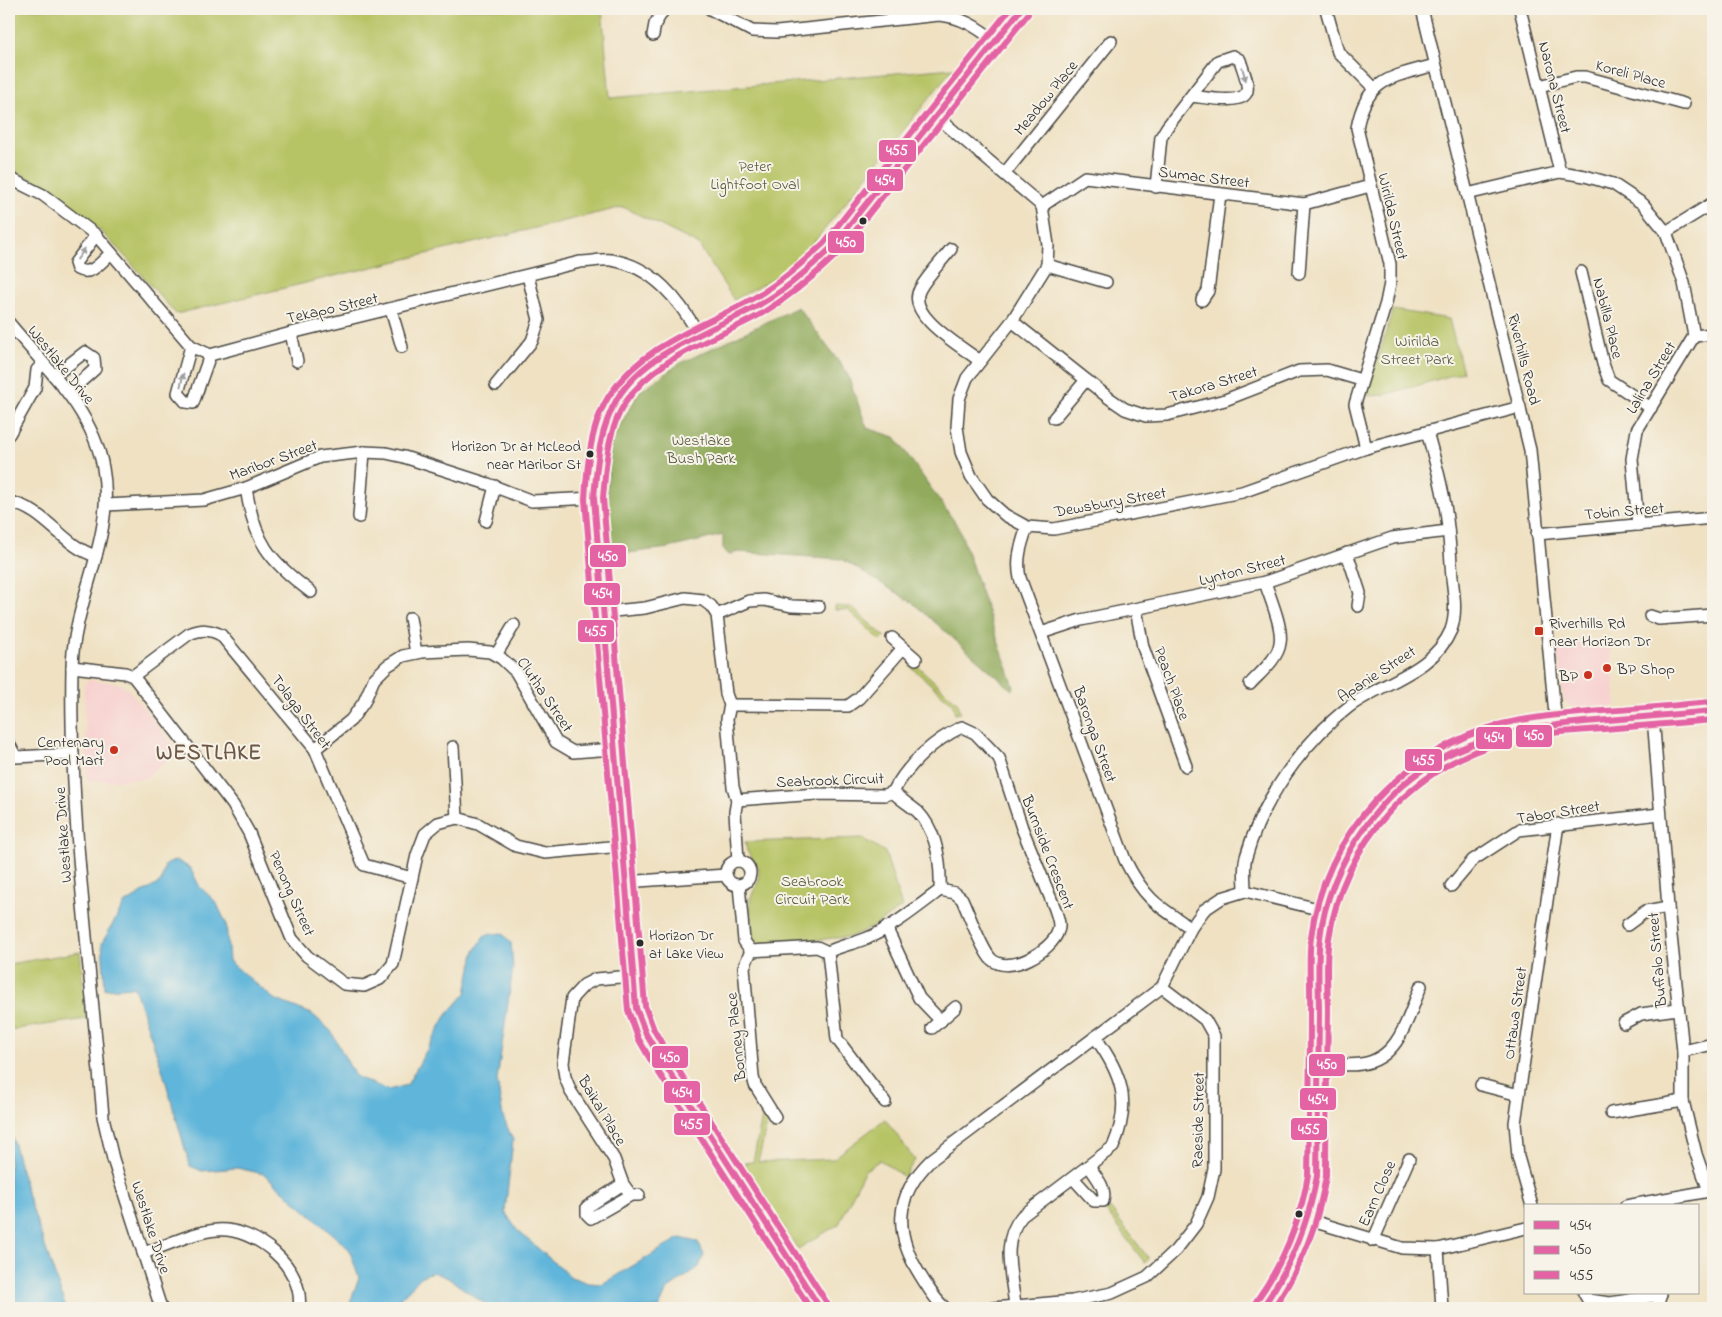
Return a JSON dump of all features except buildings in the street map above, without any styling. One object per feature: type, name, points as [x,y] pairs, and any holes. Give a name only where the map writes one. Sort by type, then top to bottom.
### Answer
[{"type":"street","points":[[653,35],[655,24],[664,9]]},
{"type":"street","points":[[710,9],[752,32],[777,32],[938,15],[954,16],[995,41]]},
{"type":"street","points":[[820,1308],[646,1034],[636,1008],[613,749],[594,498],[596,452],[600,434],[615,401],[634,377],[645,367],[699,335],[777,295],[807,274],[830,249],[1021,9]]},
{"type":"street","points":[[1326,9],[1338,52],[1373,87],[1399,75],[1435,65]]},
{"type":"street","name":"Riverhills Road","points":[[1422,9],[1530,450],[1556,724]]},
{"type":"street","name":"Narona Street","points":[[1520,9],[1560,172]]},
{"type":"street","name":"Meadow Place","points":[[1005,173],[1111,41]]},
{"type":"street","points":[[1156,187],[1161,137],[1218,61],[1225,57],[1233,56],[1240,60],[1247,85],[1243,97],[1235,100],[1192,96]]},
{"type":"street","name":"Koreli Place","points":[[1539,86],[1576,77],[1585,77],[1684,104]]},
{"type":"street","name":"Wirilda Street","points":[[1366,448],[1355,404],[1386,303],[1390,283],[1390,264],[1357,128],[1360,112],[1373,87]]},
{"type":"street","points":[[936,116],[1042,206],[1048,245],[1047,265],[1106,282]]},
{"type":"street","name":"Lalina Street","points":[[1467,194],[1560,172],[1585,176],[1613,184],[1643,204],[1666,232],[1684,283],[1694,336],[1637,430],[1632,459],[1638,525]]},
{"type":"street","name":"Sumac Street","points":[[1042,206],[1084,177],[1304,204],[1370,186]]},
{"type":"street","points":[[9,178],[43,195],[70,213],[96,235],[191,346],[210,355],[193,404],[186,402],[178,393],[191,346]]},
{"type":"street","points":[[1202,300],[1208,291],[1220,194]]},
{"type":"street","points":[[1666,232],[1713,203]]},
{"type":"street","points":[[1299,273],[1304,204]]},
{"type":"street","points":[[96,235],[78,256],[75,263],[77,269],[83,272],[92,271],[111,253]]},
{"type":"street","points":[[951,249],[919,290],[916,303],[922,316],[980,360]]},
{"type":"street","name":"Tekapo Street","points":[[210,355],[291,333],[391,310],[580,262],[611,260],[642,271],[667,289],[699,335]]},
{"type":"street","name":"Dewsbury Street","points":[[1047,265],[1012,321],[967,378],[959,399],[957,427],[961,452],[971,476],[987,499],[1005,514],[1027,527],[1054,529],[1242,492],[1366,448],[1520,407]]},
{"type":"street","name":"Nabilla Place","points":[[1581,272],[1602,364],[1609,380],[1651,408]]},
{"type":"street","points":[[496,385],[532,341],[539,320],[528,276]]},
{"type":"street","points":[[391,310],[402,347]]},
{"type":"street","name":"Takora Street","points":[[1012,321],[1125,409],[1146,416],[1199,408],[1299,371],[1327,370],[1361,380]]},
{"type":"street","name":"Westlake Drive","points":[[9,324],[54,376],[86,419],[96,442],[103,467],[106,505],[96,556],[81,612],[72,667],[76,818],[103,1117],[113,1159],[161,1308]]},
{"type":"street","points":[[291,333],[297,361]]},
{"type":"street","points":[[1694,336],[1713,334]]},
{"type":"street","points":[[54,376],[85,352],[94,358],[96,369],[68,394]]},
{"type":"street","points":[[9,434],[34,388],[37,370],[43,364]]},
{"type":"street","points":[[1054,418],[1086,380]]},
{"type":"street","name":"Apanie Street","points":[[1244,891],[1246,858],[1260,822],[1280,784],[1312,742],[1350,706],[1420,666],[1438,652],[1451,629],[1455,606],[1448,531],[1443,495],[1427,432]]},
{"type":"street","points":[[359,517],[364,452]]},
{"type":"street","name":"Maribor Street","points":[[106,505],[204,500],[246,488],[320,457],[364,452],[386,453],[404,457],[495,486],[532,501],[594,498]]},
{"type":"street","points":[[486,521],[495,486]]},
{"type":"street","points":[[246,488],[250,514],[263,546],[285,573],[311,592]]},
{"type":"street","points":[[9,502],[34,511],[50,522],[79,549],[96,556]]},
{"type":"street","name":"Tobin Street","points":[[1537,534],[1713,518]]},
{"type":"street","name":"Baronga Street","points":[[1027,527],[1018,551],[1018,567],[1125,860],[1138,886],[1158,906],[1191,928]]},
{"type":"street","name":"Lynton Street","points":[[1041,633],[1080,620],[1265,582],[1392,538],[1448,531]]},
{"type":"street","points":[[1347,553],[1360,593],[1358,606]]},
{"type":"street","points":[[1250,684],[1273,659],[1280,643],[1279,629],[1265,582]]},
{"type":"street","points":[[604,612],[645,608],[685,598],[703,600],[711,606],[717,615],[726,694],[730,706],[727,719],[733,787],[737,800],[735,812],[738,861]]},
{"type":"street","points":[[717,615],[749,601],[764,600],[819,608]]},
{"type":"street","name":"Peach Place","points":[[1136,609],[1143,647],[1186,766]]},
{"type":"street","points":[[1650,616],[1659,619],[1713,615]]},
{"type":"street","points":[[410,618],[416,653]]},
{"type":"street","points":[[496,655],[514,625]]},
{"type":"street","name":"Tolaga Street","points":[[133,676],[189,634],[210,629],[221,635],[315,749],[364,865],[412,878]]},
{"type":"street","points":[[892,638],[916,659]]},
{"type":"street","points":[[730,706],[848,706],[858,698],[904,648]]},
{"type":"street","name":"Clutha Street","points":[[315,749],[351,720],[364,702],[374,679],[387,666],[403,656],[416,653],[468,650],[490,652],[516,672],[556,742],[573,752],[613,749]]},
{"type":"street","points":[[72,667],[125,673],[133,676]]},
{"type":"street","name":"Penong Street","points":[[133,676],[233,805],[249,833],[292,939],[307,956],[344,984],[364,986],[380,979],[393,964],[412,878],[425,834],[438,823],[457,818]]},
{"type":"street","points":[[1262,1308],[1289,1268],[1309,1220],[1317,1176],[1318,960],[1326,911],[1339,873],[1354,842],[1387,801],[1408,781],[1448,754],[1477,741],[1524,728],[1713,711]]},
{"type":"street","name":"Buffalo Street","points":[[1653,716],[1677,1009],[1683,1051],[1684,1101],[1696,1154],[1711,1194]]},
{"type":"street","name":"Burnside Crescent","points":[[894,792],[909,766],[951,732],[962,726],[975,733],[998,758],[1022,828],[1059,920],[1058,931],[1052,942],[1025,962],[1013,965],[999,964],[990,958],[962,899],[955,893],[940,890]]},
{"type":"street","points":[[9,744],[16,757],[73,754]]},
{"type":"street","points":[[453,748],[457,818],[478,824],[516,846],[533,851],[545,852],[621,846]]},
{"type":"street","name":"Seabrook Circuit","points":[[737,800],[817,794],[885,795],[894,792],[918,813],[930,830],[938,854],[940,890]]},
{"type":"street","name":"Tabor Street","points":[[1450,886],[1472,860],[1519,830],[1558,824],[1660,814]]},
{"type":"street","name":"Ottawa Street","points":[[1531,1204],[1518,1157],[1515,1123],[1558,824]]},
{"type":"street","points":[[738,861],[746,864],[750,872],[747,881],[739,886],[729,882],[726,875],[729,866],[738,861]]},
{"type":"street","points":[[624,882],[726,875]]},
{"type":"street","points":[[739,886],[744,941],[750,950],[817,947],[828,952]]},
{"type":"street","points":[[828,952],[838,946],[866,939],[886,928],[940,890]]},
{"type":"street","points":[[945,1308],[935,1299],[904,1247],[902,1227],[904,1203],[914,1178],[931,1160],[1162,987],[1191,928],[1210,906],[1222,898],[1244,891],[1326,911]]},
{"type":"street","points":[[1627,925],[1646,911],[1668,907]]},
{"type":"street","points":[[886,928],[918,998],[936,1025],[956,1007]]},
{"type":"street","name":"Bonney Place","points":[[750,950],[744,966],[753,1077],[755,1085],[775,1117]]},
{"type":"street","points":[[828,952],[836,1039],[885,1102]]},
{"type":"street","name":"Baikal Place","points":[[623,1184],[587,1207],[586,1214],[591,1218],[598,1216],[635,1195],[623,1184],[614,1159],[572,1092],[565,1077],[563,1063],[572,998],[584,985],[596,979],[632,976]]},
{"type":"street","points":[[1318,1064],[1359,1064],[1381,1058],[1392,1049],[1399,1038],[1421,986]]},
{"type":"street","name":"Raeside Street","points":[[993,1308],[1072,1305],[1119,1291],[1156,1270],[1176,1250],[1196,1224],[1208,1197],[1214,1169],[1214,1036],[1205,1020],[1162,987]]},
{"type":"street","points":[[1624,1023],[1641,1014],[1677,1009]]},
{"type":"street","points":[[1015,1306],[1008,1246],[1010,1233],[1022,1216],[1113,1147],[1120,1131],[1124,1110],[1121,1082],[1110,1058],[1095,1037]]},
{"type":"street","points":[[1683,1051],[1713,1044]]},
{"type":"street","points":[[1480,1086],[1519,1094]]},
{"type":"street","points":[[1611,1113],[1684,1101]]},
{"type":"street","name":"Earn Close","points":[[1373,1240],[1409,1159]]},
{"type":"street","points":[[1073,1178],[1094,1201],[1103,1201],[1104,1189],[1089,1166]]},
{"type":"street","points":[[1640,1204],[1711,1194]]},
{"type":"street","points":[[1309,1220],[1402,1248],[1438,1249],[1504,1235],[1524,1229]]},
{"type":"street","points":[[143,1253],[216,1230],[242,1233],[273,1252],[292,1271],[299,1292],[299,1308]]},
{"type":"street","points":[[1438,1249],[1442,1308]]},
{"type":"street","points":[[1585,1294],[1588,1300],[1612,1306],[1661,1294],[1657,1308]]},
{"type":"shaded area","points":[[1610,640],[1616,706],[1583,709],[1572,707],[1565,702],[1563,697],[1557,645]]},
{"type":"shaded area","points":[[88,680],[118,683],[128,689],[179,752],[143,779],[87,781],[84,686]]},
{"type":"green space","name":"Peter Lightfoot Oval","points":[[9,9],[602,9],[610,98],[953,68],[788,275],[786,271],[734,300],[698,244],[623,207],[176,314],[101,231],[58,196],[35,181],[9,169]]},
{"type":"green space","name":"Westlake Bush Park","points":[[798,307],[847,373],[867,428],[895,437],[959,528],[1014,687],[1012,690],[913,603],[842,559],[737,552],[729,555],[723,549],[723,535],[669,548],[611,555],[607,492],[611,441],[639,392],[679,364]]},
{"type":"green space","name":"Wirilda Street Park","points":[[1393,310],[1449,319],[1463,372],[1384,395],[1366,396]]},
{"type":"green space","points":[[835,606],[851,607],[885,637],[881,641],[848,610],[835,610]]},
{"type":"green space","points":[[913,662],[958,703],[960,713],[955,714],[953,704],[910,666]]},
{"type":"green space","name":"Seabrook Circuit Park","points":[[862,838],[885,852],[902,907],[873,927],[849,937],[753,945],[750,899],[759,880],[758,866],[747,851],[745,842]]},
{"type":"green space","points":[[80,952],[86,1019],[9,1030],[9,964]]},
{"type":"green space","points":[[763,1112],[768,1120],[758,1162],[833,1159],[885,1119],[915,1160],[904,1177],[880,1160],[864,1171],[839,1224],[798,1249],[743,1163],[753,1162]]},
{"type":"green space","points":[[1110,1208],[1149,1259],[1145,1263],[1106,1211]]},
{"type":"water","points":[[176,860],[190,868],[200,887],[216,902],[226,923],[229,961],[274,999],[312,1014],[331,1031],[355,1076],[388,1090],[407,1085],[446,1016],[466,993],[474,953],[485,935],[502,933],[511,943],[513,968],[497,1080],[503,1117],[513,1140],[505,1212],[517,1230],[571,1277],[588,1283],[602,1284],[680,1238],[698,1242],[704,1255],[699,1267],[667,1290],[659,1308],[491,1308],[448,1278],[433,1272],[422,1276],[391,1308],[348,1308],[359,1278],[349,1249],[264,1174],[237,1168],[202,1171],[190,1166],[162,1069],[134,987],[105,989],[102,943],[124,904],[161,882],[165,865]]},
{"type":"water","points":[[9,1126],[28,1196],[66,1308],[9,1308]]},
{"type":"transit line","name":"455","points":[[810,1308],[650,1059],[638,1038],[628,1010],[585,499],[591,444],[604,404],[625,376],[640,362],[676,338],[752,299],[771,287],[824,243],[1010,9]]},
{"type":"transit line","name":"454","points":[[820,1308],[658,1054],[646,1034],[636,1008],[594,498],[598,460],[606,423],[617,399],[629,383],[661,356],[776,295],[830,249],[1021,9]]},
{"type":"transit line","name":"450","points":[[827,1303],[665,1049],[654,1030],[645,1006],[603,498],[608,449],[614,425],[625,403],[653,373],[687,351],[771,308],[800,287],[836,255],[1028,14]]},
{"type":"transit line","name":"455","points":[[1255,1303],[1282,1258],[1295,1226],[1305,1193],[1308,1175],[1311,937],[1319,899],[1332,864],[1351,831],[1374,802],[1401,776],[1432,754],[1466,736],[1502,724],[1539,717],[1712,702]]},
{"type":"transit line","name":"454","points":[[1262,1308],[1282,1277],[1297,1245],[1309,1212],[1317,1176],[1318,966],[1320,938],[1325,909],[1335,881],[1363,830],[1387,800],[1413,776],[1441,758],[1471,745],[1503,735],[1571,723],[1713,711]]},
{"type":"transit line","name":"450","points":[[1273,1308],[1300,1262],[1313,1229],[1323,1194],[1326,1176],[1327,966],[1329,938],[1337,903],[1350,870],[1367,840],[1388,813],[1413,789],[1441,769],[1472,753],[1506,741],[1555,733],[1713,720]]},
{"type":"place","name":"Horizon Dr at McLeod near Maribor St","points":[[590,454]]},
{"type":"place","name":"Riverhills Rd near Horizon Dr","points":[[1539,631]]},
{"type":"place","name":"BP Shop","points":[[1607,668]]},
{"type":"place","name":"BP","points":[[1588,675]]},
{"type":"place","name":"Centenary Pool Mart","points":[[114,750]]},
{"type":"place","name":"Horizon Dr at Lake View","points":[[640,943]]},
{"type":"district","name":"WESTLAKE","points":[[209,752]]}]
